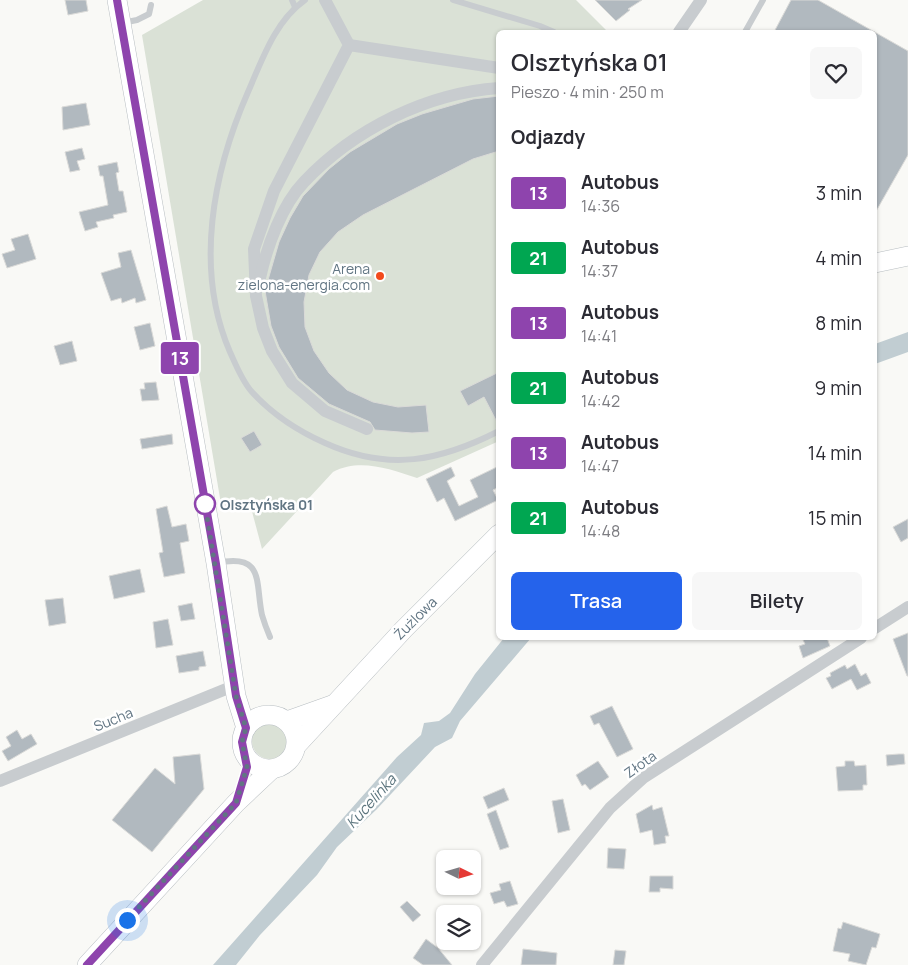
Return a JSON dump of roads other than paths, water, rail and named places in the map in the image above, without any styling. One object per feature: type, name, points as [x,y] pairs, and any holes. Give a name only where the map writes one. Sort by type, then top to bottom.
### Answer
[{"type":"street","points":[[117,0],[216,564],[238,705],[246,728]]},
{"type":"street","points":[[325,0],[348,45]]},
{"type":"street","points":[[680,30],[699,1]]},
{"type":"street","points":[[348,45],[496,68]]},
{"type":"street","points":[[348,45],[274,191],[254,249],[256,296],[263,328],[272,351],[292,383],[325,411],[367,429]]},
{"type":"street","points":[[256,296],[265,257],[275,230],[303,183],[333,155],[371,130],[440,97],[456,93],[496,88]]},
{"type":"street","points":[[877,263],[908,256]]},
{"type":"street","name":"Żużlowa","points":[[296,746],[404,629],[496,537]]},
{"type":"street","points":[[877,627],[908,607]]},
{"type":"street","name":"Złota","points":[[482,965],[610,808],[643,778],[857,640]]},
{"type":"street","points":[[236,685],[262,715]]},
{"type":"street","name":"Sucha","points":[[0,781],[236,685]]},
{"type":"street","name":"Żużlowa","points":[[287,721],[333,704]]},
{"type":"street","points":[[87,965],[236,803],[271,770],[288,762],[296,746],[293,728],[287,721],[271,714],[262,715],[254,719],[246,728],[242,742],[247,758],[245,775],[236,803]]},
{"type":"street","points":[[247,758],[262,769],[271,770]]},
{"type":"lane","points":[[292,0],[295,7]]},
{"type":"lane","points":[[305,0],[295,7],[272,38],[235,122],[222,162],[211,242],[211,271],[215,305],[223,336],[235,364],[250,390],[280,417],[308,435],[360,455],[390,460],[421,460],[469,446],[496,432]]},
{"type":"lane","points":[[453,0],[549,30]]},
{"type":"lane","points":[[746,30],[763,0]]},
{"type":"lane","points":[[121,23],[137,20],[149,14],[151,5]]},
{"type":"lane","points":[[216,564],[236,561],[252,566],[258,575],[262,615],[270,638]]},
{"type":"water","points":[[908,332],[908,352],[877,363],[877,343]]},
{"type":"water","name":"Kucelinka","points":[[502,640],[529,640],[460,721],[452,738],[435,747],[377,809],[337,847],[317,875],[260,935],[236,965],[213,965],[397,757],[421,735],[424,723],[439,721],[450,713],[475,674]]},
{"type":"place","name":"Arena zielona-energia.com","points":[[380,276]]},
{"type":"place","name":"Olsztyńska 01","points":[[205,504]]}]
